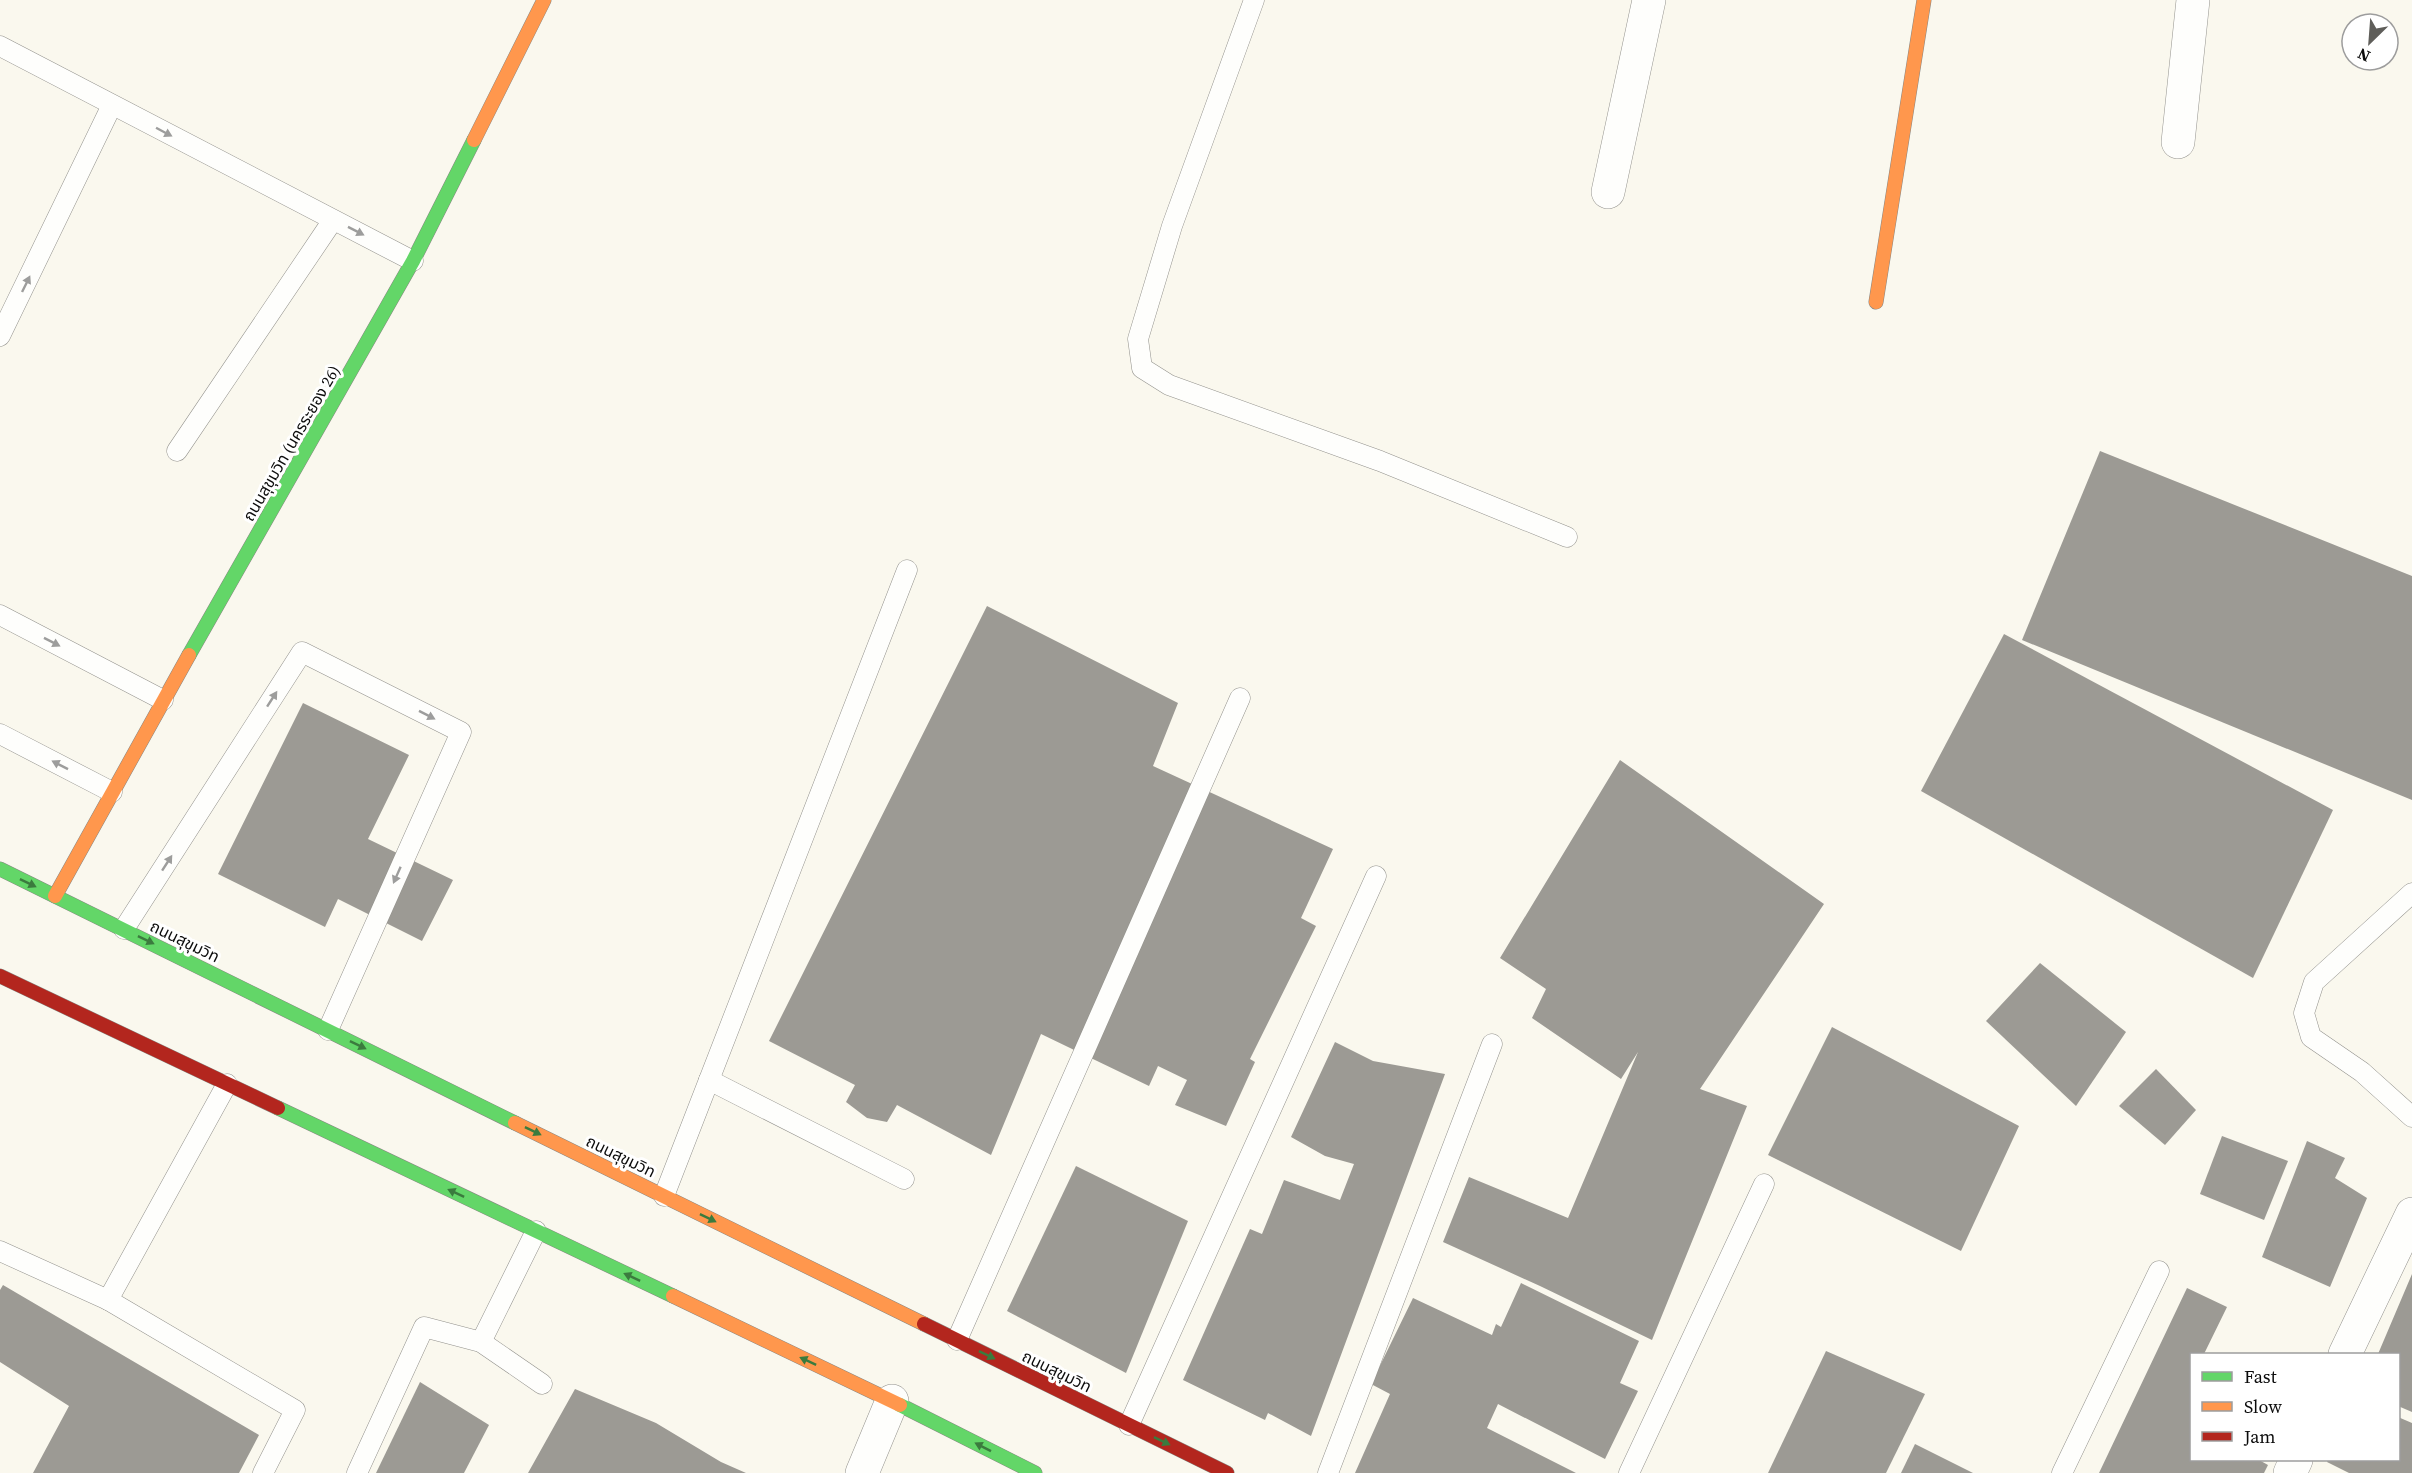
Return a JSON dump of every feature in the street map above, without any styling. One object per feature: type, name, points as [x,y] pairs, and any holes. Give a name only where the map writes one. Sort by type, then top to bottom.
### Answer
[{"type":"main road","name":"ถนนสุขุมวิท (นครระยอง 26)","points":[[55,896],[163,700],[413,261],[544,0]]},
{"type":"main road","points":[[1876,302],[1924,0]]},
{"type":"main road","name":"ถนนสุขุมวิท","points":[[0,869],[1227,1473]]},
{"type":"main road","points":[[0,976],[892,1401],[1035,1473]]},
{"type":"street","points":[[1608,192],[1648,0]]},
{"type":"street","points":[[2178,142],[2193,0]]},
{"type":"street","points":[[2345,1353],[2412,1214]]},
{"type":"street","points":[[862,1473],[892,1401]]},
{"type":"lane","points":[[1254,0],[1172,226],[1138,339],[1142,368],[1169,385],[1380,461],[1567,537]]},
{"type":"lane","points":[[0,46],[413,261]]},
{"type":"lane","points":[[0,336],[112,105]]},
{"type":"lane","points":[[177,451],[333,220]]},
{"type":"lane","points":[[664,1196],[907,570]]},
{"type":"lane","points":[[0,615],[163,700]]},
{"type":"lane","points":[[124,930],[302,652],[461,732],[328,1030]]},
{"type":"lane","points":[[957,1340],[1240,698]]},
{"type":"lane","points":[[0,734],[112,792]]},
{"type":"lane","points":[[1129,1425],[1376,876]]},
{"type":"lane","points":[[2412,893],[2314,982],[2304,1013],[2311,1037],[2362,1072],[2412,1117]]},
{"type":"lane","points":[[1328,1473],[1492,1044]]},
{"type":"lane","points":[[709,1080],[904,1179]]},
{"type":"lane","points":[[108,1300],[227,1084]]},
{"type":"lane","points":[[1629,1473],[1764,1184]]},
{"type":"lane","points":[[481,1342],[536,1231]]},
{"type":"lane","points":[[0,1251],[108,1300],[295,1410],[263,1473]]},
{"type":"lane","points":[[2062,1473],[2159,1270]]},
{"type":"lane","points":[[357,1473],[424,1327],[481,1342],[542,1384]]},
{"type":"building","points":[[2100,451],[2412,576],[2412,800],[2022,640]]},
{"type":"building","points":[[987,606],[1178,703],[1153,766],[1333,849],[1301,918],[1316,926],[1250,1059],[1255,1062],[1226,1126],[1175,1105],[1187,1080],[1158,1066],[1149,1086],[1041,1034],[991,1155],[897,1105],[887,1122],[867,1118],[846,1102],[855,1085],[769,1041]]},
{"type":"building","points":[[2004,634],[2333,810],[2253,978],[1921,791]]},
{"type":"building","points":[[303,703],[409,755],[368,839],[453,880],[422,941],[338,899],[325,927],[218,874]]},
{"type":"building","points":[[1620,760],[1824,904],[1700,1089],[1747,1106],[1652,1340],[1443,1242],[1469,1177],[1568,1218],[1638,1052],[1621,1079],[1532,1018],[1546,989],[1500,958]]},
{"type":"building","points":[[2040,963],[2126,1032],[2076,1106],[1986,1021]]},
{"type":"building","points":[[1832,1027],[2019,1126],[1961,1251],[1768,1155]]},
{"type":"building","points":[[1335,1042],[1373,1061],[1445,1074],[1311,1436],[1268,1413],[1265,1420],[1183,1380],[1250,1229],[1262,1234],[1284,1180],[1340,1200],[1354,1164],[1325,1156],[1291,1137]]},
{"type":"building","points":[[2156,1069],[2196,1110],[2165,1145],[2119,1106]]},
{"type":"building","points":[[2222,1136],[2288,1161],[2264,1220],[2200,1194]]},
{"type":"building","points":[[2307,1141],[2345,1158],[2335,1178],[2367,1198],[2330,1287],[2262,1257]]},
{"type":"building","points":[[1076,1166],[1188,1221],[1126,1373],[1007,1311]]},
{"type":"building","points":[[2412,1274],[2412,1412],[2400,1407],[2400,1353],[2378,1353]]},
{"type":"building","points":[[1521,1283],[1639,1341],[1620,1383],[1638,1391],[1605,1459],[1498,1404],[1487,1428],[1576,1473],[1355,1473],[1390,1394],[1371,1384],[1413,1298],[1492,1335],[1496,1324],[1501,1327]]},
{"type":"building","points":[[3,1285],[259,1435],[239,1473],[33,1473],[69,1406],[0,1362],[0,1290]]},
{"type":"building","points":[[2187,1288],[2227,1307],[2204,1353],[2190,1353],[2190,1461],[2261,1461],[2268,1465],[2264,1473],[2099,1473]]},
{"type":"building","points":[[1826,1351],[1925,1394],[1886,1473],[1768,1473]]},
{"type":"building","points":[[420,1382],[489,1425],[464,1473],[376,1473]]},
{"type":"building","points":[[575,1389],[656,1423],[721,1462],[746,1473],[528,1473]]},
{"type":"building","points":[[2400,1418],[2412,1423],[2412,1473],[2349,1473],[2327,1462],[2400,1461]]},
{"type":"building","points":[[1915,1444],[1973,1473],[1901,1473]]},
{"type":"traffic: fast","points":[[189,655],[413,261],[474,140]]},
{"type":"traffic: fast","points":[[0,869],[515,1123]]},
{"type":"traffic: fast","points":[[278,1108],[673,1296]]},
{"type":"traffic: fast","points":[[900,1405],[1035,1473]]},
{"type":"traffic: slow","points":[[474,140],[544,0]]},
{"type":"traffic: slow","points":[[1876,302],[1924,0]]},
{"type":"traffic: slow","points":[[55,896],[189,655]]},
{"type":"traffic: slow","points":[[515,1123],[924,1324]]},
{"type":"traffic: slow","points":[[673,1296],[900,1405]]},
{"type":"traffic: jam","points":[[0,976],[278,1108]]},
{"type":"traffic: jam","points":[[924,1324],[1227,1473]]}]
